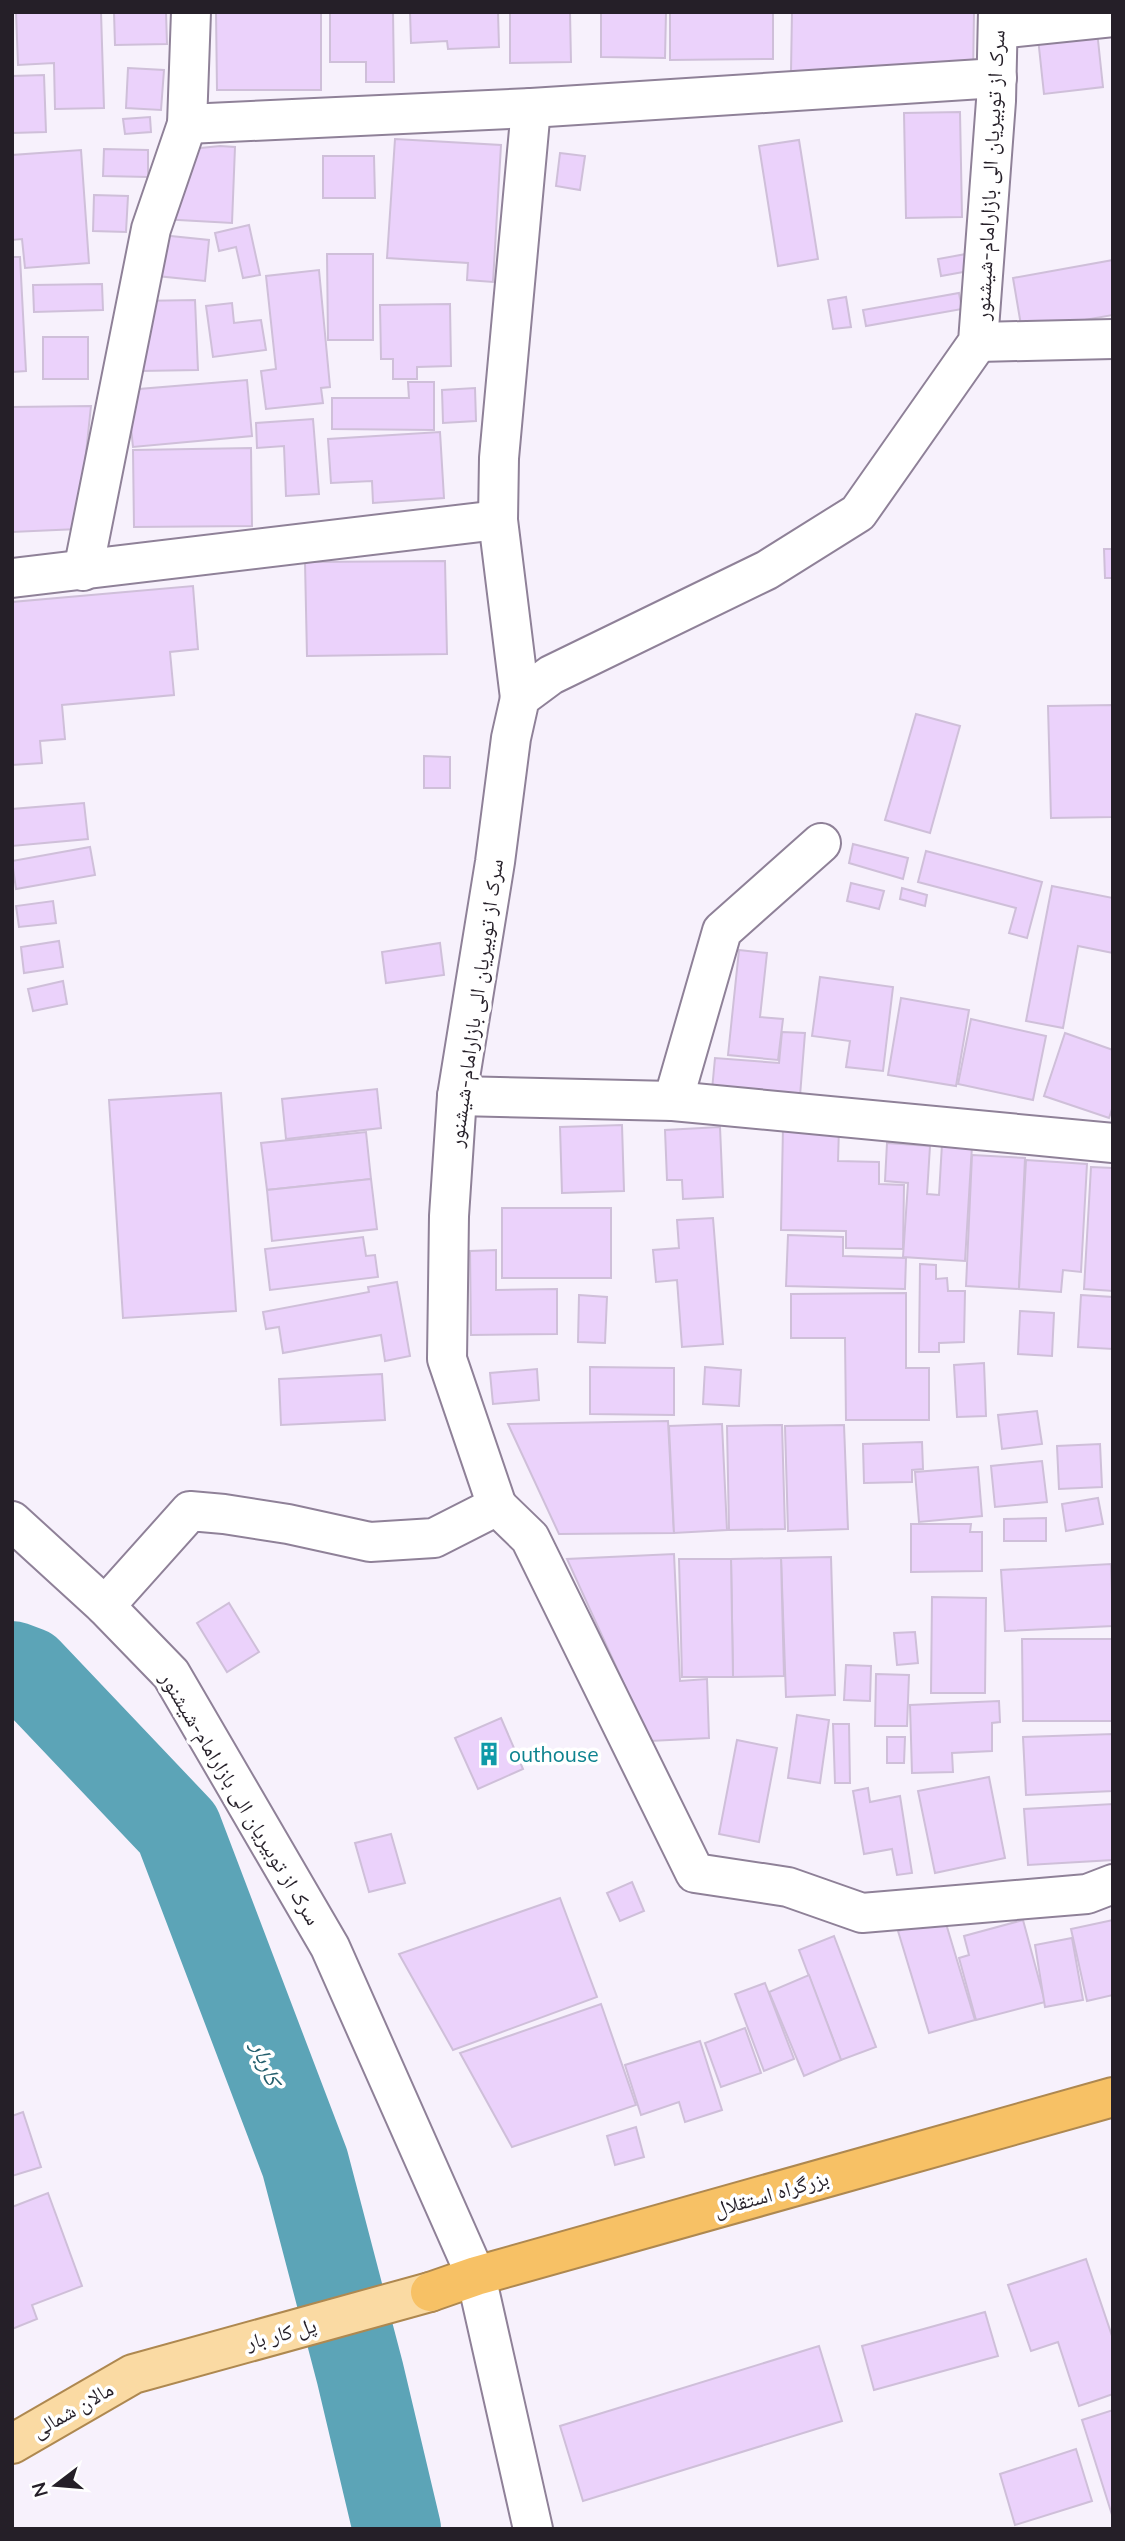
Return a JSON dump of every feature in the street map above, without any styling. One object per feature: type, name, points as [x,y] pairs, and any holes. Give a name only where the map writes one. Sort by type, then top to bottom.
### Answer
[{"type":"highway","name":"بزرگراه استقلال","points":[[430,2292],[476,2276],[1113,2097]]},
{"type":"main road","name":"پل کار بار","points":[[133,2374],[430,2292]]},
{"type":"main road","name":"مالان شمالی","points":[[12,2444],[133,2374]]},
{"type":"street","points":[[83,571],[151,229],[187,124],[191,12]]},
{"type":"street","points":[[998,20],[1113,18]]},
{"type":"street","name":"سرک از توبیریان الی بازارامام-شیشنور","points":[[497,1506],[447,1359],[449,1216],[457,1096],[495,862],[511,738],[520,698],[551,675],[767,570],[858,513],[978,342],[997,78],[998,20]]},
{"type":"street","points":[[187,124],[531,108],[997,78]]},
{"type":"street","points":[[520,698],[498,520],[499,458],[531,108]]},
{"type":"street","points":[[978,342],[1113,339]]},
{"type":"street","points":[[12,578],[498,520]]},
{"type":"street","points":[[673,1101],[722,931],[821,843]]},
{"type":"street","points":[[457,1096],[673,1101],[1113,1143]]},
{"type":"street","points":[[105,1606],[190,1511],[288,1524],[370,1542],[434,1538],[497,1506],[530,1538],[695,1873],[788,1887],[862,1913],[1087,1894],[1113,1884]]},
{"type":"street","name":"سرک از توبیریان الی بازارامام-شیشنور","points":[[12,1521],[105,1606],[172,1674],[330,1947],[476,2276],[533,2529]]},
{"type":"building","points":[[16,12],[101,12],[104,108],[55,109],[54,63],[18,65]]},
{"type":"building","points":[[114,12],[166,12],[167,44],[115,45]]},
{"type":"building","points":[[216,12],[321,12],[321,90],[217,90]]},
{"type":"building","points":[[330,12],[393,12],[394,82],[366,82],[366,62],[330,62]]},
{"type":"building","points":[[410,12],[498,12],[499,47],[448,49],[447,41],[411,43]]},
{"type":"building","points":[[510,12],[570,12],[571,62],[510,63]]},
{"type":"building","points":[[601,12],[666,12],[665,58],[601,57]]},
{"type":"building","points":[[670,12],[773,12],[773,59],[670,60]]},
{"type":"building","points":[[792,12],[974,12],[973,75],[791,72]]},
{"type":"building","points":[[1097,31],[1103,87],[1044,94],[1038,38]]},
{"type":"building","points":[[128,68],[164,70],[161,110],[126,108]]},
{"type":"building","points":[[44,75],[46,132],[12,133],[12,76]]},
{"type":"building","points":[[960,112],[962,217],[906,218],[904,113]]},
{"type":"building","points":[[150,117],[151,132],[125,134],[123,119]]},
{"type":"building","points":[[395,139],[501,145],[493,282],[467,280],[468,263],[387,258]]},
{"type":"building","points":[[799,140],[818,259],[778,266],[759,146]]},
{"type":"building","points":[[235,147],[232,223],[161,219],[181,150]]},
{"type":"building","points":[[104,149],[148,150],[148,177],[103,176]]},
{"type":"building","points":[[81,150],[89,263],[25,268],[22,239],[12,240],[12,155]]},
{"type":"building","points":[[560,153],[585,156],[580,190],[556,186]]},
{"type":"building","points":[[323,156],[374,156],[375,198],[323,198]]},
{"type":"building","points":[[94,195],[128,196],[126,232],[93,231]]},
{"type":"building","points":[[249,225],[260,275],[243,278],[236,247],[219,251],[215,233]]},
{"type":"building","points":[[161,235],[209,240],[205,281],[157,276]]},
{"type":"building","points":[[327,254],[373,254],[373,340],[328,340]]},
{"type":"building","points":[[966,254],[969,271],[941,276],[938,259]]},
{"type":"building","points":[[12,257],[20,257],[26,371],[12,372]]},
{"type":"building","points":[[1113,260],[1113,315],[1022,331],[1013,278]]},
{"type":"building","points":[[319,270],[330,387],[321,388],[323,403],[266,409],[261,371],[276,369],[266,276]]},
{"type":"building","points":[[102,284],[103,310],[34,312],[33,285]]},
{"type":"building","points":[[959,293],[962,309],[866,326],[863,310]]},
{"type":"building","points":[[846,297],[851,327],[833,329],[828,300]]},
{"type":"building","points":[[195,300],[198,370],[140,371],[138,301]]},
{"type":"building","points":[[232,303],[234,323],[261,320],[266,350],[213,357],[206,306]]},
{"type":"building","points":[[450,304],[451,366],[417,367],[417,379],[393,379],[393,359],[381,359],[380,305]]},
{"type":"building","points":[[43,337],[88,337],[88,379],[43,379]]},
{"type":"building","points":[[247,380],[252,436],[133,447],[127,390]]},
{"type":"building","points":[[408,382],[434,382],[434,430],[332,429],[332,398],[409,398]]},
{"type":"building","points":[[475,388],[476,421],[443,423],[442,390]]},
{"type":"building","points":[[91,406],[78,529],[12,532],[12,407]]},
{"type":"building","points":[[313,419],[319,494],[286,496],[284,446],[257,448],[256,423]]},
{"type":"building","points":[[440,432],[444,498],[373,503],[372,481],[331,483],[328,439]]},
{"type":"building","points":[[251,448],[252,526],[134,527],[133,450]]},
{"type":"building","points":[[1104,549],[1113,549],[1113,578],[1105,578]]},
{"type":"building","points":[[445,561],[447,654],[307,656],[305,562]]},
{"type":"building","points":[[193,586],[198,649],[170,652],[174,695],[62,705],[65,739],[40,741],[42,763],[12,765],[12,602]]},
{"type":"building","points":[[1113,705],[1113,817],[1051,818],[1048,706]]},
{"type":"building","points":[[916,714],[960,726],[930,833],[885,820]]},
{"type":"building","points":[[424,756],[450,757],[450,788],[424,788]]},
{"type":"building","points":[[84,803],[88,839],[12,846],[12,809]]},
{"type":"building","points":[[853,844],[908,858],[903,879],[849,863]]},
{"type":"building","points":[[90,847],[95,875],[16,889],[12,861]]},
{"type":"building","points":[[926,851],[1042,882],[1027,938],[1009,933],[1016,908],[918,882]]},
{"type":"building","points":[[851,883],[884,891],[879,909],[847,901]]},
{"type":"building","points":[[1052,886],[1113,898],[1113,953],[1078,946],[1063,1028],[1026,1021]]},
{"type":"building","points":[[902,888],[927,895],[925,906],[900,899]]},
{"type":"building","points":[[53,901],[56,923],[19,927],[16,906]]},
{"type":"building","points":[[59,941],[63,967],[24,973],[21,947]]},
{"type":"building","points":[[440,943],[444,975],[386,983],[382,952]]},
{"type":"building","points":[[739,950],[767,953],[760,1017],[783,1019],[778,1060],[728,1055]]},
{"type":"building","points":[[820,977],[893,987],[883,1071],[846,1067],[850,1041],[812,1036]]},
{"type":"building","points":[[63,981],[67,1004],[33,1011],[28,989]]},
{"type":"building","points":[[901,998],[969,1010],[956,1086],[888,1075]]},
{"type":"building","points":[[971,1019],[1046,1036],[1033,1100],[958,1084]]},
{"type":"building","points":[[782,1032],[805,1033],[800,1096],[712,1090],[715,1058],[779,1063]]},
{"type":"building","points":[[1065,1033],[1113,1050],[1113,1106],[1109,1118],[1044,1096]]},
{"type":"building","points":[[377,1089],[381,1128],[286,1139],[282,1099]]},
{"type":"building","points":[[221,1093],[236,1311],[123,1318],[109,1100]]},
{"type":"building","points":[[622,1125],[624,1191],[562,1193],[560,1127]]},
{"type":"building","points":[[720,1127],[723,1197],[683,1199],[682,1180],[667,1180],[665,1130]]},
{"type":"building","points":[[783,1127],[839,1128],[838,1161],[879,1162],[879,1184],[904,1185],[903,1249],[846,1248],[846,1231],[781,1230]]},
{"type":"building","points":[[366,1132],[371,1179],[267,1190],[261,1143]]},
{"type":"building","points":[[887,1143],[930,1146],[927,1194],[939,1195],[942,1144],[972,1146],[965,1261],[903,1257],[908,1183],[885,1181]]},
{"type":"building","points":[[972,1155],[1025,1158],[1019,1289],[966,1286]]},
{"type":"building","points":[[1026,1160],[1087,1164],[1081,1272],[1063,1270],[1061,1292],[1019,1289]]},
{"type":"building","points":[[1091,1167],[1113,1168],[1113,1291],[1084,1289]]},
{"type":"building","points":[[371,1179],[377,1229],[272,1241],[267,1190]]},
{"type":"building","points":[[502,1208],[611,1208],[611,1278],[502,1278]]},
{"type":"building","points":[[713,1218],[723,1344],[682,1347],[677,1280],[656,1282],[653,1250],[679,1248],[677,1220]]},
{"type":"building","points":[[788,1235],[843,1237],[843,1256],[906,1258],[905,1289],[786,1286]]},
{"type":"building","points":[[363,1237],[366,1256],[375,1255],[378,1277],[270,1290],[265,1249]]},
{"type":"building","points":[[496,1250],[496,1290],[557,1289],[557,1334],[471,1335],[470,1251]]},
{"type":"building","points":[[920,1264],[936,1265],[936,1279],[947,1278],[948,1291],[965,1291],[964,1342],[939,1343],[939,1352],[919,1352]]},
{"type":"building","points":[[397,1282],[410,1356],[385,1361],[381,1335],[283,1353],[279,1327],[266,1329],[263,1312],[369,1292],[368,1287]]},
{"type":"building","points":[[906,1293],[906,1368],[929,1368],[929,1420],[846,1420],[845,1338],[791,1338],[791,1294]]},
{"type":"building","points":[[579,1295],[607,1297],[605,1343],[578,1342]]},
{"type":"building","points":[[1081,1295],[1113,1297],[1113,1349],[1078,1347]]},
{"type":"building","points":[[1020,1311],[1054,1313],[1052,1356],[1018,1354]]},
{"type":"building","points":[[984,1363],[986,1416],[957,1417],[954,1365]]},
{"type":"building","points":[[590,1367],[674,1368],[674,1415],[590,1414]]},
{"type":"building","points":[[705,1367],[741,1370],[739,1406],[703,1404]]},
{"type":"building","points":[[537,1369],[539,1400],[493,1404],[490,1373]]},
{"type":"building","points":[[382,1374],[385,1420],[281,1425],[279,1379]]},
{"type":"building","points":[[1037,1411],[1042,1444],[1002,1449],[998,1415]]},
{"type":"building","points":[[668,1421],[674,1533],[559,1534],[508,1424]]},
{"type":"building","points":[[722,1424],[727,1530],[674,1533],[669,1426]]},
{"type":"building","points":[[782,1425],[785,1529],[729,1530],[727,1426]]},
{"type":"building","points":[[844,1425],[848,1529],[788,1531],[785,1426]]},
{"type":"building","points":[[922,1442],[923,1469],[912,1470],[912,1482],[864,1483],[863,1444]]},
{"type":"building","points":[[1100,1444],[1102,1487],[1059,1489],[1057,1446]]},
{"type":"building","points":[[1042,1461],[1047,1502],[995,1507],[991,1466]]},
{"type":"building","points":[[978,1467],[982,1516],[919,1522],[915,1472]]},
{"type":"building","points":[[1098,1498],[1103,1524],[1066,1531],[1062,1504]]},
{"type":"building","points":[[1046,1518],[1046,1541],[1004,1541],[1004,1519]]},
{"type":"building","points":[[911,1524],[971,1524],[970,1532],[982,1532],[982,1571],[911,1572]]},
{"type":"building","points":[[674,1554],[680,1681],[707,1679],[709,1738],[650,1741],[567,1559]]},
{"type":"building","points":[[831,1557],[835,1695],[786,1697],[781,1558]]},
{"type":"building","points":[[781,1558],[784,1676],[733,1677],[731,1559]]},
{"type":"building","points":[[679,1559],[731,1559],[733,1677],[682,1677]]},
{"type":"building","points":[[1111,1564],[1113,1626],[1005,1631],[1001,1570]]},
{"type":"building","points":[[932,1597],[986,1598],[985,1693],[931,1693]]},
{"type":"building","points":[[229,1603],[259,1652],[227,1672],[197,1623]]},
{"type":"building","points":[[915,1632],[918,1663],[897,1665],[894,1633]]},
{"type":"building","points":[[1022,1639],[1113,1639],[1113,1721],[1023,1721]]},
{"type":"building","points":[[846,1665],[871,1666],[870,1701],[844,1700]]},
{"type":"building","points":[[876,1674],[909,1675],[907,1726],[875,1726]]},
{"type":"building","points":[[999,1701],[1000,1722],[992,1723],[992,1751],[952,1753],[953,1772],[912,1773],[910,1705]]},
{"type":"building","points":[[797,1715],[829,1720],[820,1783],[788,1778]]},
{"type":"building","name":"outhouse","points":[[501,1718],[523,1769],[478,1789],[455,1738]]},
{"type":"building","points":[[833,1724],[849,1724],[850,1783],[835,1783]]},
{"type":"building","points":[[1113,1734],[1113,1791],[1026,1795],[1023,1737]]},
{"type":"building","points":[[887,1737],[905,1737],[904,1763],[887,1763]]},
{"type":"building","points":[[737,1740],[777,1748],[759,1842],[719,1834]]},
{"type":"building","points":[[989,1777],[1005,1858],[935,1873],[918,1791]]},
{"type":"building","points":[[868,1788],[870,1802],[900,1796],[912,1873],[897,1875],[892,1849],[864,1854],[853,1791]]},
{"type":"building","points":[[1113,1804],[1113,1860],[1028,1865],[1024,1809]]},
{"type":"building","points":[[391,1834],[405,1883],[369,1892],[355,1843]]},
{"type":"building","points":[[632,1882],[644,1911],[620,1921],[607,1893]]},
{"type":"building","points":[[560,1898],[597,1997],[453,2050],[399,1954]]},
{"type":"building","points":[[944,1917],[975,2020],[929,2033],[898,1931]]},
{"type":"building","points":[[1023,1920],[1045,2002],[976,2020],[959,1958],[969,1955],[964,1936]]},
{"type":"building","points":[[1113,1920],[1113,1995],[1087,2001],[1071,1929]]},
{"type":"building","points":[[834,1936],[876,2047],[841,2060],[799,1950]]},
{"type":"building","points":[[1072,1938],[1083,2000],[1045,2007],[1035,1945]]},
{"type":"building","points":[[809,1975],[841,2060],[804,2076],[769,1992]]},
{"type":"building","points":[[765,1983],[794,2059],[764,2071],[735,1994]]},
{"type":"building","points":[[601,2004],[636,2105],[512,2147],[460,2053]]},
{"type":"building","points":[[745,2028],[761,2073],[721,2087],[705,2043]]},
{"type":"building","points":[[700,2041],[722,2110],[685,2122],[679,2102],[641,2115],[625,2065]]},
{"type":"building","points":[[23,2112],[41,2167],[12,2176],[12,2116]]},
{"type":"building","points":[[636,2127],[644,2157],[615,2165],[607,2136]]},
{"type":"building","points":[[48,2193],[82,2286],[32,2305],[37,2319],[12,2329],[12,2207]]},
{"type":"building","points":[[1086,2259],[1113,2339],[1113,2394],[1079,2406],[1058,2342],[1031,2351],[1008,2285]]},
{"type":"building","points":[[985,2312],[998,2356],[874,2390],[862,2346]]},
{"type":"building","points":[[819,2346],[842,2421],[583,2501],[560,2426]]},
{"type":"building","points":[[1113,2410],[1113,2518],[1082,2420]]},
{"type":"building","points":[[1076,2449],[1092,2501],[1015,2525],[1000,2474]]},
{"type":"waterway","name":"کاربار","points":[[12,1665],[28,1671],[178,1829],[305,2163],[360,2373],[397,2529]]},
{"type":"place","name":"outhouse","points":[[489,1754]]}]
